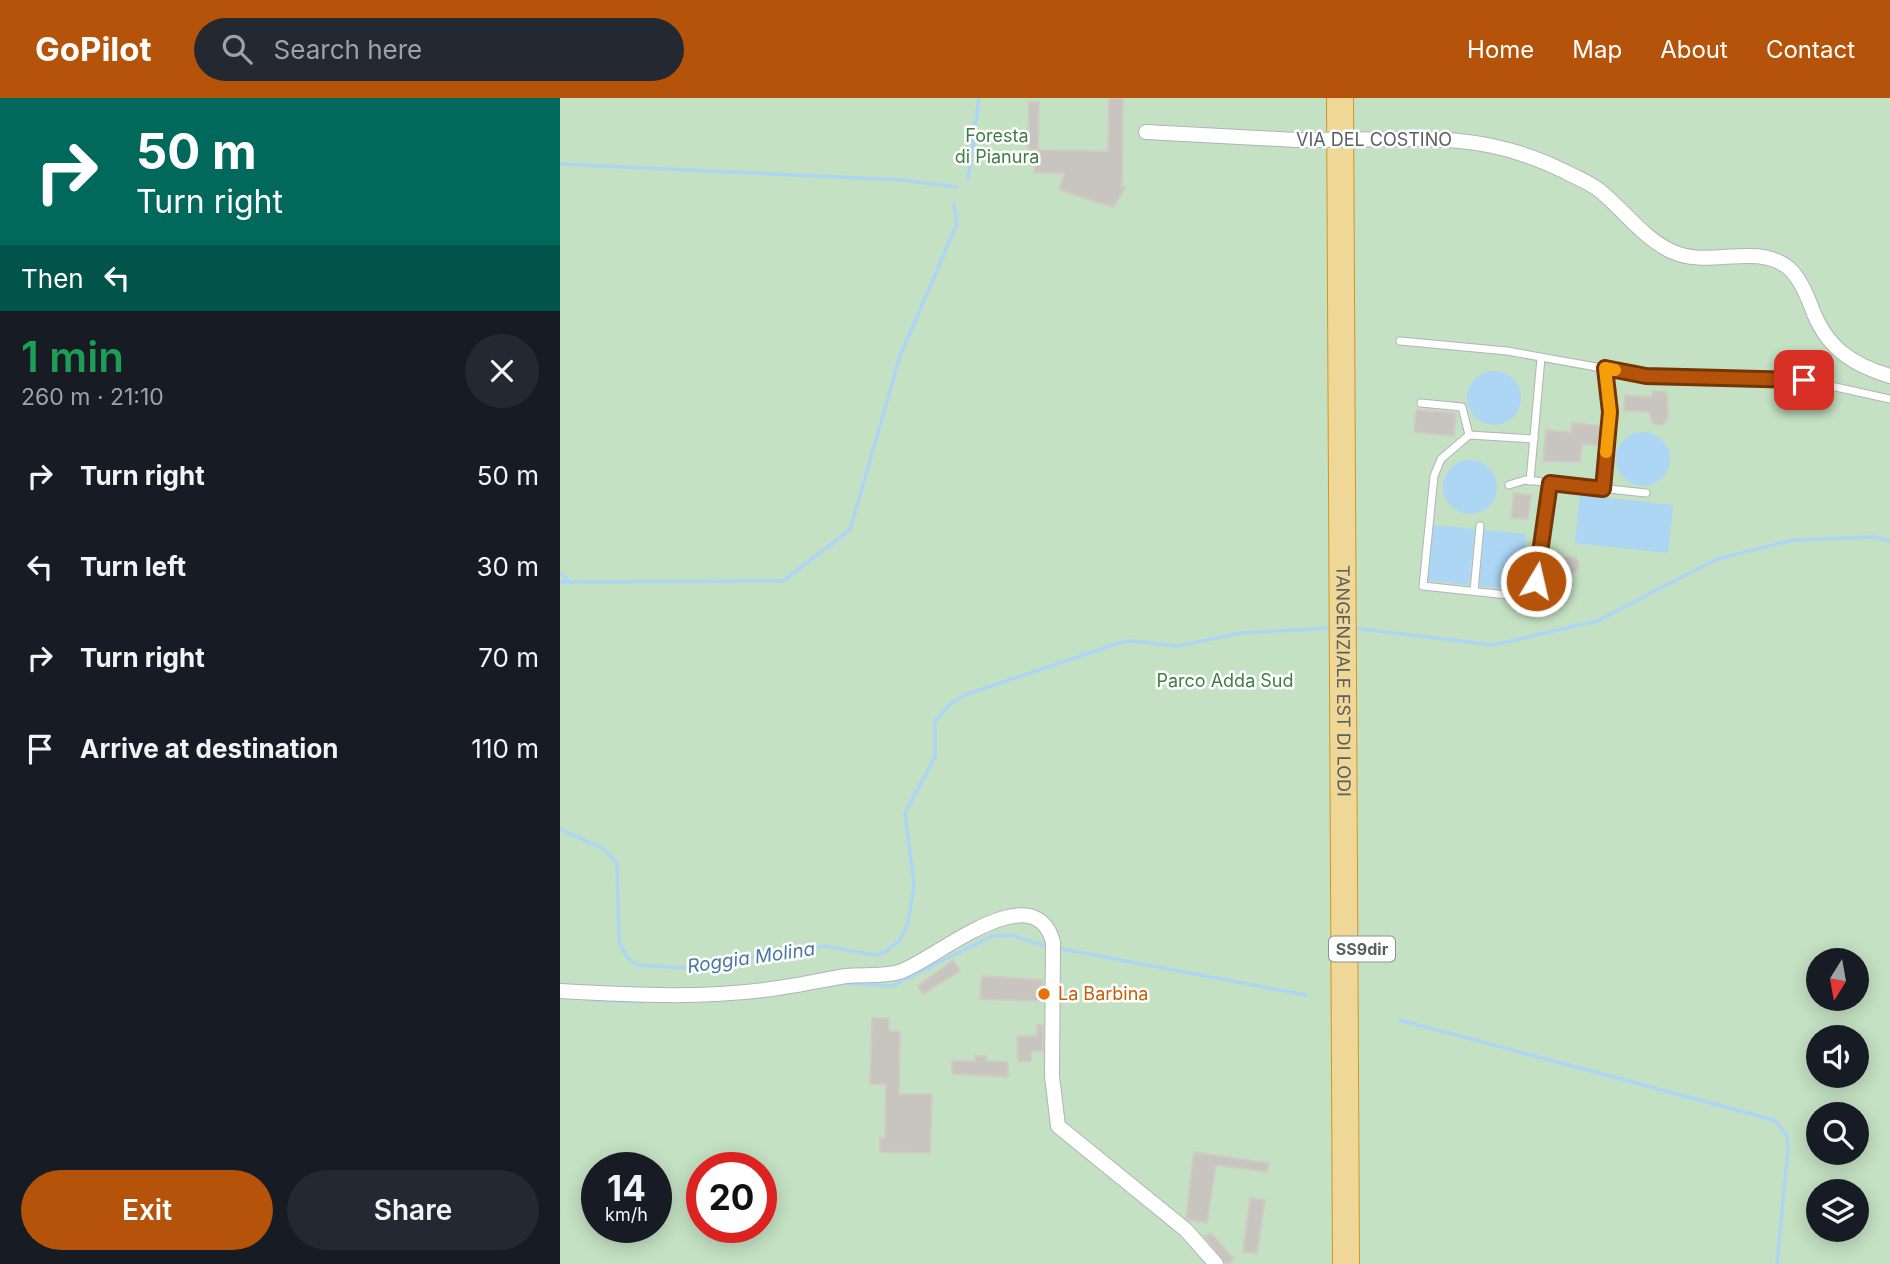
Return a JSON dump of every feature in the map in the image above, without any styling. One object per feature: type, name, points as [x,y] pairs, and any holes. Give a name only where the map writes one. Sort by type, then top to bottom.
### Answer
[{"type":"highway","name":"TANGENZIALE EST DI LODI","points":[[1340,98],[1351,345]]},
{"type":"highway","name":"TANGENZIALE EST DI LODI","points":[[1346,1264],[1352,629],[1351,345],[1358,98]]},
{"type":"highway","name":"TANGENZIALE EST DI LODI","points":[[1352,629],[1363,1264]]},
{"type":"street","name":"VIA DEL COSTINO","points":[[1146,132],[1296,140],[1455,138],[1526,154],[1596,187],[1652,239],[1686,257],[1754,257],[1786,266],[1806,294],[1822,334],[1832,347],[1852,361],[1890,376]]},
{"type":"street","points":[[560,991],[666,995],[724,993],[776,989],[849,976],[898,973],[918,964],[965,933],[1014,916],[1027,917],[1044,925],[1051,932],[1052,1076],[1054,1113],[1058,1125],[1186,1230],[1216,1264]]},
{"type":"lane","points":[[1400,341],[1464,345],[1659,377],[1780,377],[1890,399]]},
{"type":"lane","points":[[1530,481],[1541,358]]},
{"type":"lane","points":[[1603,489],[1610,412],[1605,368]]},
{"type":"lane","points":[[1421,403],[1462,407],[1469,435]]},
{"type":"lane","points":[[1534,439],[1469,435],[1441,459],[1434,476],[1423,586],[1535,598],[1550,483]]},
{"type":"lane","points":[[1509,485],[1530,481],[1646,493]]},
{"type":"lane","points":[[1474,591],[1480,526]]},
{"type":"green space","name":"Parco Adda Sud","points":[[560,98],[1890,98],[1890,1264],[560,1264]]},
{"type":"water","points":[[1494,371],[1513,379],[1521,398],[1513,417],[1494,425],[1475,417],[1467,398],[1475,379]]},
{"type":"water","points":[[1643,432],[1662,440],[1670,459],[1662,478],[1643,486],[1624,478],[1616,459],[1624,440]]},
{"type":"water","points":[[1470,460],[1489,468],[1497,487],[1489,506],[1470,514],[1451,506],[1443,487],[1451,468]]},
{"type":"water","points":[[1580,495],[1673,505],[1668,553],[1575,543]]},
{"type":"water","points":[[1433,525],[1475,529],[1469,585],[1428,581]]},
{"type":"water","points":[[1484,530],[1526,534],[1521,590],[1479,586]]},
{"type":"building","points":[[1109,98],[1123,98],[1122,186],[1126,187],[1113,207],[1060,190],[1064,173],[1034,173],[1035,150],[1108,151]]},
{"type":"building","points":[[1029,102],[1039,102],[1038,150],[1028,149]]},
{"type":"building","points":[[1653,391],[1667,392],[1668,419],[1662,425],[1653,424],[1649,412],[1624,411],[1625,395],[1652,397]]},
{"type":"building","points":[[1416,410],[1456,413],[1454,436],[1414,432]]},
{"type":"building","points":[[1572,423],[1603,426],[1601,446],[1582,444],[1580,462],[1543,461],[1546,430],[1571,432]]},
{"type":"building","points":[[1514,493],[1531,495],[1528,519],[1511,518]]},
{"type":"building","points":[[1570,556],[1576,559],[1579,565],[1576,571],[1570,574],[1564,571],[1561,565],[1564,559]]},
{"type":"building","points":[[953,960],[960,971],[923,994],[918,986]]},
{"type":"building","points":[[982,976],[1043,980],[1043,1001],[980,999]]},
{"type":"building","points":[[872,1018],[889,1018],[889,1031],[900,1031],[899,1094],[932,1094],[930,1153],[880,1152],[880,1138],[885,1138],[886,1084],[870,1084]]},
{"type":"building","points":[[1037,1025],[1043,1025],[1043,1051],[1031,1051],[1031,1061],[1018,1062],[1017,1037],[1037,1035]]},
{"type":"building","points":[[975,1056],[986,1056],[986,1061],[1008,1062],[1008,1077],[952,1074],[952,1061],[975,1061]]},
{"type":"building","points":[[1194,1152],[1269,1163],[1267,1172],[1216,1165],[1207,1223],[1186,1217]]},
{"type":"building","points":[[1250,1198],[1265,1200],[1257,1254],[1243,1252]]},
{"type":"building","points":[[1211,1233],[1234,1259],[1229,1264],[1225,1264],[1205,1237]]},
{"type":"waterway","points":[[968,180],[979,98]]},
{"type":"waterway","points":[[560,164],[902,180],[955,187]]},
{"type":"waterway","points":[[560,582],[783,581],[850,530],[900,356],[957,224],[954,204]]},
{"type":"waterway","points":[[1354,628],[1493,645],[1597,621],[1717,559],[1793,540],[1875,537],[1890,541]]},
{"type":"waterway","points":[[560,573],[571,582]]},
{"type":"waterway","name":"Roggia Molina","points":[[560,829],[604,849],[617,863],[619,942],[627,957],[637,965],[686,968],[824,946],[875,955],[885,952],[900,940],[908,922],[914,885],[905,813],[935,757],[935,721],[950,704],[967,694],[1119,643],[1130,641],[1178,646],[1240,633],[1332,628]]},
{"type":"waterway","points":[[844,983],[892,986],[992,936],[1011,935],[1049,947]]},
{"type":"waterway","points":[[1057,948],[1306,995]]},
{"type":"waterway","points":[[751,998],[771,996]]},
{"type":"waterway","points":[[594,1000],[642,1002]]},
{"type":"waterway","points":[[1400,1020],[1774,1120],[1787,1135],[1788,1149],[1777,1264]]},
{"type":"slow traffic","points":[[1606,452],[1610,412],[1605,368],[1615,370]]},
{"type":"place","name":"La Barbina","points":[[1044,994]]},
{"type":"route","points":[[1536,581],[1550,483],[1603,489],[1610,412],[1605,368],[1646,376],[1780,377],[1804,380]]},
{"type":"park label","name":"Foresta di Pianura","points":[[997,146]]}]
